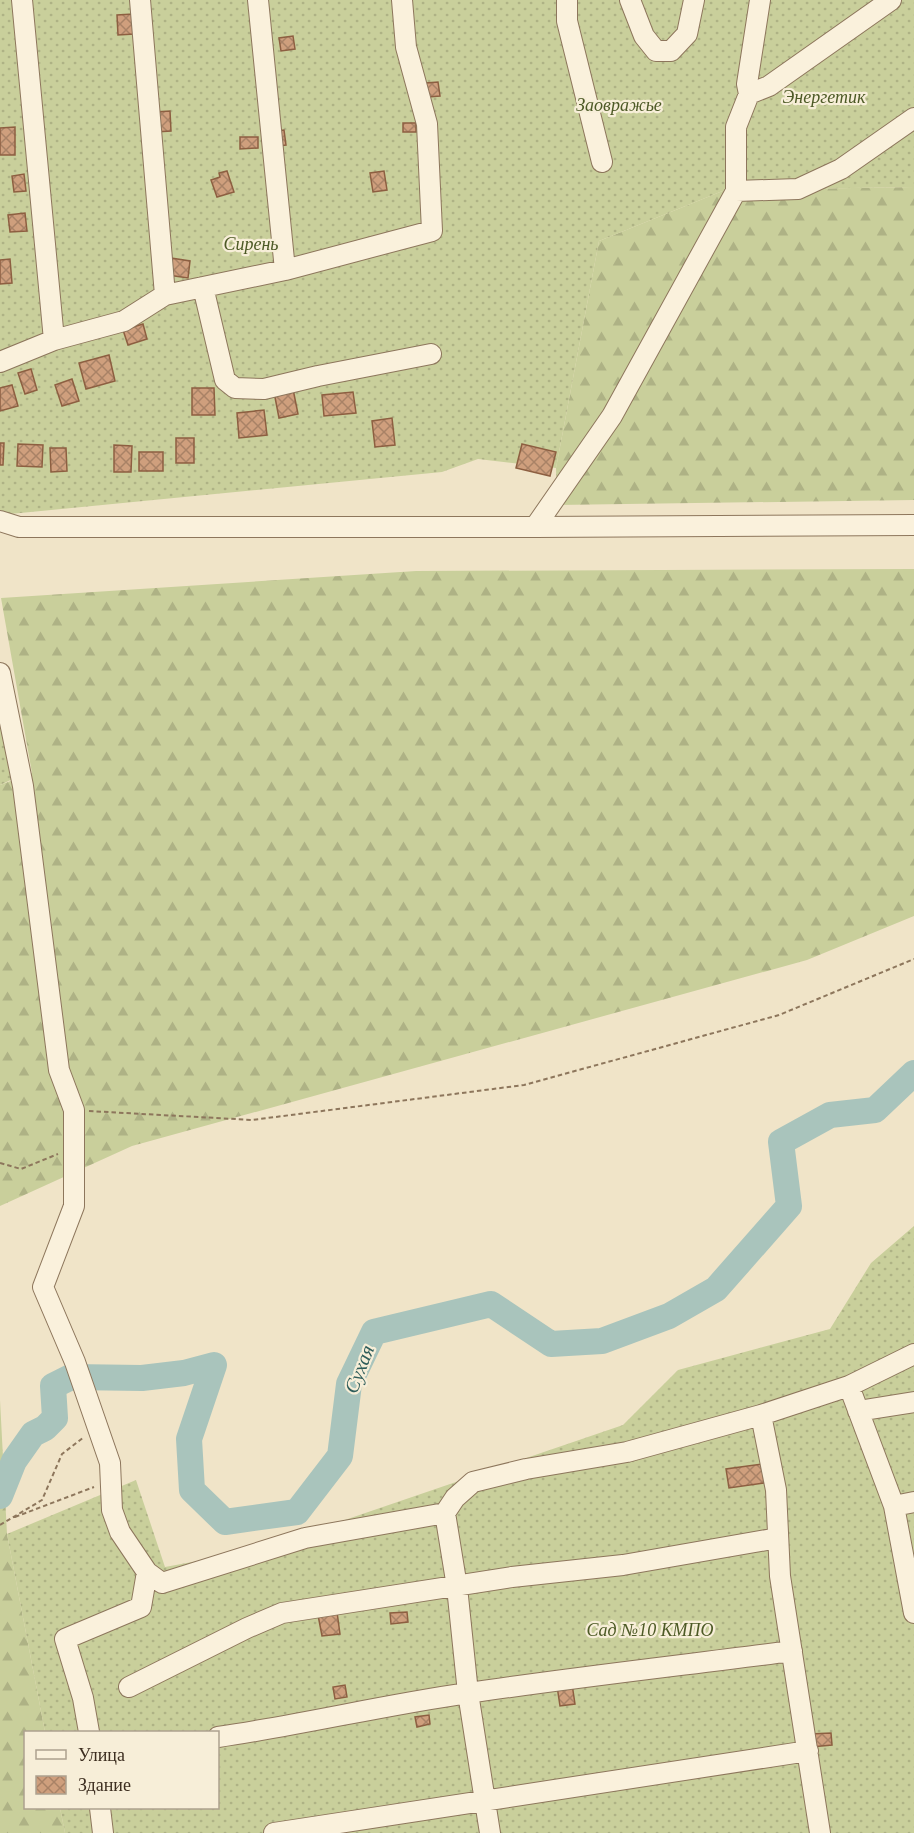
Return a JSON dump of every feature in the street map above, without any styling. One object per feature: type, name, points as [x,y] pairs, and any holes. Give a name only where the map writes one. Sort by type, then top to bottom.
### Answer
[{"type":"street","points":[[22,0],[54,340]]},
{"type":"street","points":[[140,0],[165,295]]},
{"type":"street","points":[[258,0],[285,270]]},
{"type":"street","points":[[0,362],[54,340],[124,321],[165,295],[285,270],[432,231],[427,124],[406,46],[402,0]]},
{"type":"street","points":[[567,0],[567,21],[602,162]]},
{"type":"street","points":[[630,0],[644,36],[656,51],[671,51],[687,34],[694,0]]},
{"type":"street","points":[[535,528],[612,416],[736,191],[736,127],[748,94],[747,84],[760,0]]},
{"type":"street","points":[[748,94],[769,86],[891,0]]},
{"type":"street","points":[[736,191],[798,189],[841,169],[914,118]]},
{"type":"street","points":[[203,287],[225,380],[235,388],[264,388],[431,354]]},
{"type":"street","points":[[0,521],[19,527],[535,528],[914,525]]},
{"type":"street","points":[[0,673],[23,786],[59,1070],[74,1110],[74,1206],[43,1287],[75,1362],[110,1463],[112,1510],[120,1532],[147,1572],[162,1583],[305,1538],[445,1513]]},
{"type":"street","points":[[490,1833],[468,1693],[458,1587],[445,1513],[455,1498],[473,1482],[526,1469],[627,1452],[761,1415],[849,1386],[914,1354]]},
{"type":"street","points":[[849,1386],[894,1506],[913,1602]]},
{"type":"street","points":[[858,1411],[914,1402]]},
{"type":"street","points":[[761,1415],[776,1490],[780,1576],[820,1833]]},
{"type":"street","points":[[894,1506],[914,1502]]},
{"type":"street","points":[[129,1687],[282,1613],[512,1578],[623,1565],[778,1538]]},
{"type":"street","points":[[89,1731],[83,1698],[65,1639],[141,1607],[147,1572]]},
{"type":"street","points":[[219,1737],[468,1693],[792,1651]]},
{"type":"street","points":[[274,1833],[808,1751]]},
{"type":"street","points":[[100,1809],[103,1833]]},
{"type":"path","points":[[74,1110],[252,1120],[524,1085],[779,1015],[914,959]]},
{"type":"path","points":[[0,1163],[21,1169],[74,1147]]},
{"type":"path","points":[[0,1525],[42,1500],[62,1454],[98,1426]]},
{"type":"path","points":[[7,1521],[112,1480]]},
{"type":"green space","name":"Сирень","points":[[0,0],[914,0],[914,187],[725,190],[599,241],[556,468],[478,459],[442,472],[10,514],[0,510]]},
{"type":"green space","points":[[914,187],[914,500],[557,505],[556,468],[599,241],[725,190]]},
{"type":"green space","points":[[914,569],[914,916],[807,960],[132,1146],[0,1206],[0,785],[32,773],[1,598],[416,571]]},
{"type":"green space","points":[[0,709],[17,777],[0,785]]},
{"type":"green space","name":"Сад №10 КМПО","points":[[914,1226],[914,1833],[65,1833],[60,1809],[219,1809],[219,1731],[45,1731],[7,1534],[136,1480],[165,1567],[257,1550],[623,1425],[678,1370],[830,1329],[871,1263]]},
{"type":"green space","points":[[0,1400],[7,1534],[45,1731],[24,1731],[24,1809],[60,1809],[65,1833],[0,1833]]},
{"type":"building","points":[[133,14],[134,34],[118,35],[117,15]]},
{"type":"building","points":[[293,36],[295,49],[281,51],[279,38]]},
{"type":"building","points":[[438,82],[440,96],[428,97],[426,83]]},
{"type":"building","points":[[170,111],[171,131],[155,132],[155,112]]},
{"type":"building","points":[[403,123],[416,123],[416,132],[403,132]]},
{"type":"building","points":[[15,127],[15,155],[0,155],[0,128]]},
{"type":"building","points":[[284,130],[286,145],[278,146],[276,131]]},
{"type":"building","points":[[240,137],[258,137],[258,148],[240,149]]},
{"type":"building","points":[[227,171],[234,192],[217,197],[211,180],[220,177],[219,173]]},
{"type":"building","points":[[384,171],[387,190],[373,192],[370,173]]},
{"type":"building","points":[[24,174],[26,191],[14,192],[12,176]]},
{"type":"building","points":[[25,213],[27,231],[10,232],[8,215]]},
{"type":"building","points":[[171,258],[190,261],[188,278],[168,275]]},
{"type":"building","points":[[10,259],[12,283],[0,284],[0,260]]},
{"type":"building","points":[[143,324],[147,339],[128,345],[123,330]]},
{"type":"building","points":[[109,355],[115,381],[86,389],[79,363]]},
{"type":"building","points":[[31,369],[37,390],[25,394],[18,373]]},
{"type":"building","points":[[72,379],[79,401],[62,406],[55,385]]},
{"type":"building","points":[[12,385],[18,406],[0,411],[0,388]]},
{"type":"building","points":[[192,388],[214,388],[215,415],[192,415]]},
{"type":"building","points":[[293,389],[298,414],[279,418],[274,392]]},
{"type":"building","points":[[353,392],[356,413],[324,416],[322,395]]},
{"type":"building","points":[[264,410],[267,435],[239,438],[237,413]]},
{"type":"building","points":[[392,418],[395,445],[375,447],[372,421]]},
{"type":"building","points":[[176,438],[194,438],[194,463],[176,463]]},
{"type":"building","points":[[0,443],[4,443],[3,465],[0,465]]},
{"type":"building","points":[[18,444],[43,445],[42,467],[17,466]]},
{"type":"building","points":[[522,444],[556,452],[550,476],[516,468]]},
{"type":"building","points":[[114,445],[132,446],[131,472],[114,472]]},
{"type":"building","points":[[50,448],[66,448],[67,471],[51,472]]},
{"type":"building","points":[[139,452],[163,452],[163,471],[139,471]]},
{"type":"building","points":[[762,1464],[764,1483],[729,1488],[726,1469]]},
{"type":"building","points":[[337,1612],[340,1634],[322,1636],[318,1615]]},
{"type":"building","points":[[407,1612],[408,1622],[391,1624],[390,1613]]},
{"type":"building","points":[[572,1684],[575,1704],[560,1706],[557,1686]]},
{"type":"building","points":[[345,1685],[347,1697],[335,1699],[333,1687]]},
{"type":"building","points":[[429,1715],[430,1724],[417,1727],[415,1717]]},
{"type":"building","points":[[831,1733],[832,1745],[811,1747],[810,1734]]},
{"type":"waterway","name":"Сухая","points":[[0,1496],[14,1461],[33,1434],[45,1428],[55,1418],[53,1386],[71,1377],[142,1378],[184,1373],[214,1365],[189,1439],[192,1490],[225,1522],[297,1512],[340,1456],[349,1384],[374,1332],[491,1304],[551,1344],[602,1341],[669,1316],[716,1289],[789,1206],[781,1142],[830,1115],[875,1110],[914,1073]]},
{"type":"park label","name":"Энергетик","points":[[824,97]]},
{"type":"park label","name":"Заовражье","points":[[619,105]]}]
